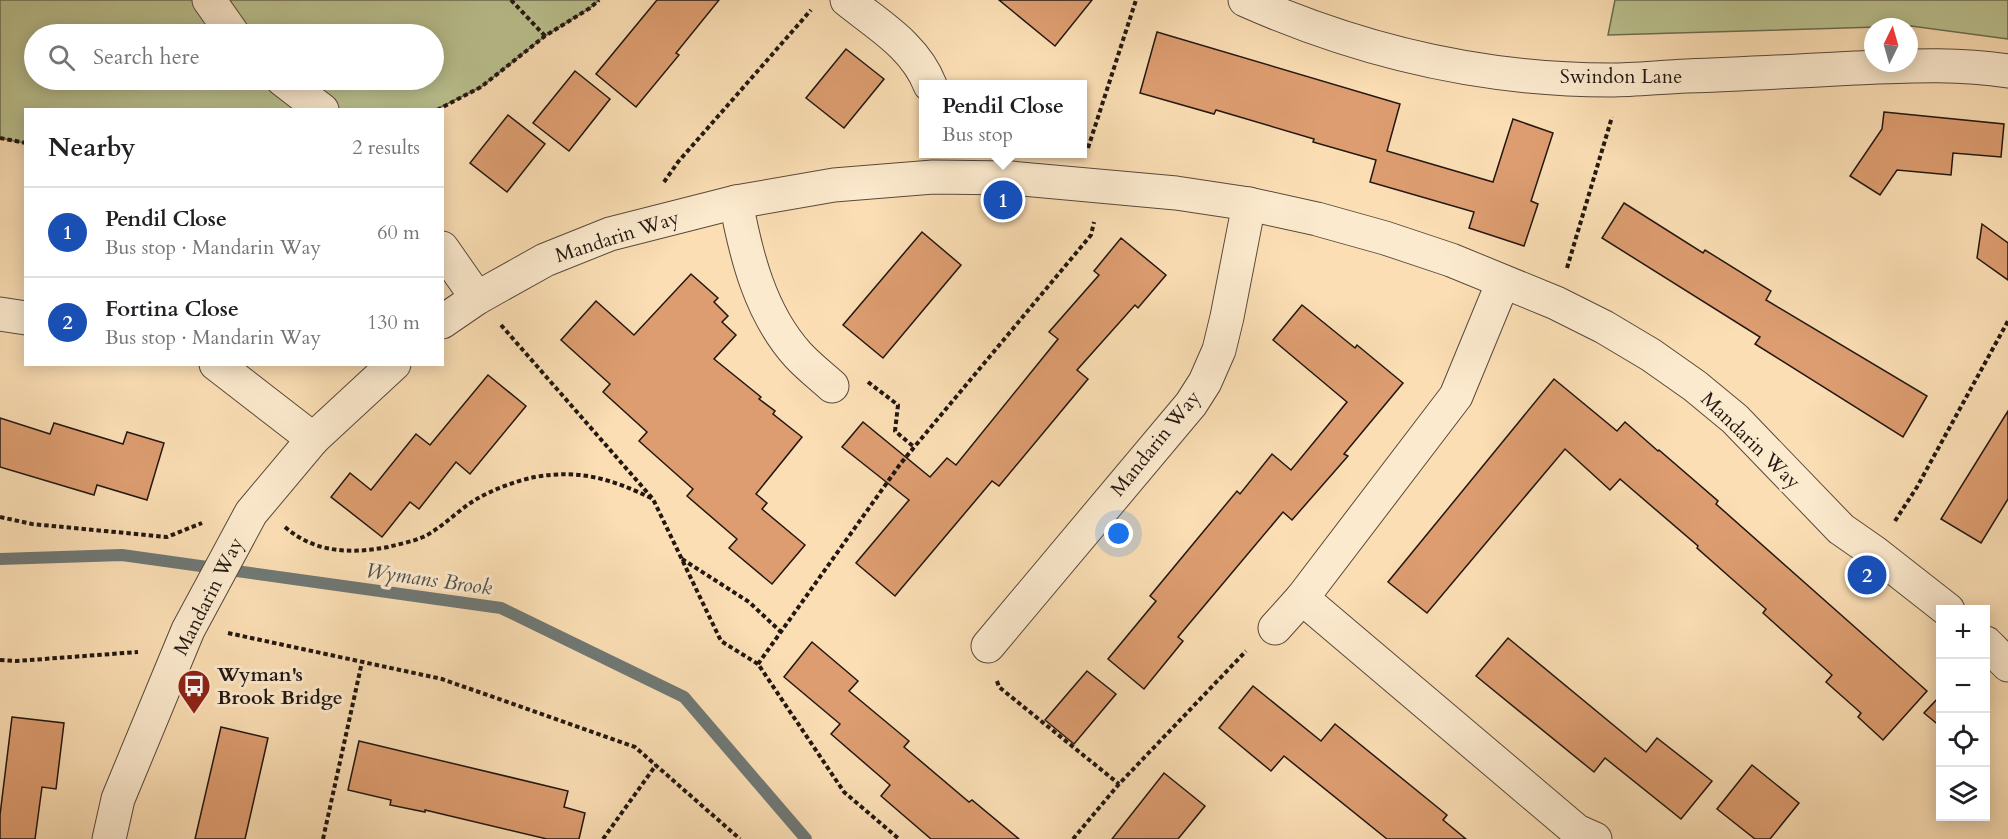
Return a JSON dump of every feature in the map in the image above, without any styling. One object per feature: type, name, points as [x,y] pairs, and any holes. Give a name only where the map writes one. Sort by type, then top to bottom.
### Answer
[{"type":"street","points":[[209,0],[225,24]]},
{"type":"street","points":[[847,0],[907,48],[924,70],[928,80]]},
{"type":"street","name":"Swindon Lane","points":[[1245,0],[1283,17],[1346,39],[1411,57],[1477,69],[1543,77],[1623,79],[1930,65],[2008,71]]},
{"type":"street","points":[[296,90],[319,108]]},
{"type":"street","name":"Mandarin Way","points":[[444,321],[477,298],[545,260],[610,234],[736,202],[933,165],[1011,178],[1176,193],[1249,204],[1317,219],[1451,260],[1556,303],[1605,327],[1651,355],[1695,386],[1743,427],[1841,529],[1943,605]]},
{"type":"street","points":[[736,202],[752,270],[773,316],[797,354],[832,386]]},
{"type":"street","name":"Mandarin Way","points":[[988,646],[1191,404],[1205,382],[1219,350],[1249,204]]},
{"type":"street","points":[[444,251],[477,298]]},
{"type":"street","points":[[1275,628],[1302,598],[1456,396],[1503,282]]},
{"type":"street","points":[[0,314],[24,318]]},
{"type":"street","points":[[219,366],[313,439]]},
{"type":"street","name":"Mandarin Way","points":[[109,839],[118,799],[184,640],[313,439],[392,366]]},
{"type":"street","points":[[1302,598],[1582,836]]},
{"type":"street","points":[[1990,647],[2008,665]]},
{"type":"path","points":[[511,0],[544,36]]},
{"type":"path","points":[[441,108],[480,87],[544,36],[599,0]]},
{"type":"path","points":[[758,664],[901,462],[1091,235],[1089,185],[1136,0]]},
{"type":"path","points":[[643,225],[661,186],[678,162],[811,9]]},
{"type":"path","points":[[1556,303],[1623,79]]},
{"type":"path","points":[[0,138],[24,143]]},
{"type":"path","points":[[477,298],[653,499],[721,642],[758,664],[844,792],[899,839]]},
{"type":"path","points":[[1874,552],[1917,486],[2008,321]]},
{"type":"path","points":[[832,386],[868,382],[898,405],[895,431],[914,447]]},
{"type":"path","points":[[264,517],[296,537],[317,546],[340,551],[360,551],[401,544],[423,537],[476,500],[505,486],[533,478],[562,474],[592,476],[622,484],[653,499]]},
{"type":"path","points":[[0,517],[32,524],[167,537]]},
{"type":"path","points":[[681,559],[749,602],[781,632]]},
{"type":"path","points":[[1073,839],[1119,784],[1251,645],[1275,628]]},
{"type":"path","points":[[0,660],[17,661],[184,640],[216,630],[442,679],[635,747],[740,839]]},
{"type":"path","points":[[988,646],[999,687],[1119,784]]},
{"type":"path","points":[[322,839],[362,662]]},
{"type":"path","points":[[603,839],[656,765]]},
{"type":"green space","points":[[0,0],[599,0],[545,36],[481,87],[439,108],[24,108],[24,143],[0,138]]},
{"type":"green space","points":[[1615,0],[2008,0],[2008,39],[1918,27],[1918,18],[1864,18],[1864,27],[1608,35]]},
{"type":"building","points":[[657,0],[719,0],[676,53],[679,55],[636,107],[596,74]]},
{"type":"building","points":[[999,0],[1092,0],[1055,46]]},
{"type":"building","points":[[1157,32],[1400,104],[1387,151],[1493,182],[1513,119],[1553,133],[1531,201],[1538,204],[1524,246],[1469,228],[1474,212],[1370,182],[1376,160],[1216,110],[1214,114],[1140,93]]},
{"type":"building","points":[[846,49],[884,79],[844,128],[806,98]]},
{"type":"building","points":[[575,71],[610,99],[569,151],[533,123]]},
{"type":"building","points":[[1884,112],[2004,124],[2001,157],[1953,153],[1951,175],[1897,170],[1880,195],[1850,176],[1882,129]]},
{"type":"building","points":[[508,115],[545,144],[507,192],[470,163]]},
{"type":"building","points":[[1624,203],[1703,253],[1705,250],[1771,291],[1766,300],[1927,396],[1903,437],[1755,344],[1760,337],[1602,238]]},
{"type":"building","points":[[1982,224],[2008,243],[2008,280],[1977,258]]},
{"type":"building","points":[[922,232],[961,265],[883,358],[843,325]]},
{"type":"building","points":[[1121,238],[1166,275],[1138,308],[1135,305],[1077,370],[1088,379],[999,486],[992,481],[895,596],[856,563],[909,500],[842,447],[863,422],[930,477],[947,458],[956,465],[1058,339],[1049,332],[1099,275],[1094,271]]},
{"type":"building","points":[[691,274],[718,298],[714,302],[728,316],[722,322],[736,335],[714,359],[761,397],[759,399],[775,411],[773,414],[802,437],[756,494],[767,503],[762,509],[805,545],[772,584],[729,548],[737,539],[687,496],[693,489],[639,441],[647,432],[603,392],[610,384],[561,340],[596,301],[634,335]]},
{"type":"building","points":[[1302,305],[1355,348],[1357,345],[1403,383],[1344,454],[1348,456],[1292,520],[1283,512],[1178,637],[1183,641],[1144,689],[1108,659],[1156,601],[1150,596],[1237,491],[1240,494],[1272,454],[1291,470],[1347,402],[1273,340]]},
{"type":"building","points":[[488,375],[526,406],[470,474],[456,462],[419,509],[410,502],[382,537],[331,497],[350,473],[371,490],[416,434],[430,445]]},
{"type":"building","points":[[1554,379],[1617,431],[1625,422],[1659,450],[1718,501],[1716,504],[1927,691],[1883,740],[1858,717],[1861,713],[1826,682],[1832,675],[1763,613],[1766,609],[1697,548],[1698,546],[1620,479],[1610,490],[1565,449],[1427,613],[1388,582]]},
{"type":"building","points":[[2008,411],[2008,499],[1981,543],[1941,519]]},
{"type":"building","points":[[0,418],[50,434],[54,423],[123,444],[127,432],[164,443],[147,500],[97,485],[94,495],[0,467]]},
{"type":"building","points":[[1508,638],[1646,752],[1657,738],[1712,781],[1681,819],[1605,758],[1594,772],[1476,676]]},
{"type":"building","points":[[812,642],[858,681],[849,691],[909,741],[904,747],[969,802],[972,800],[1019,839],[931,839],[881,796],[890,785],[831,734],[840,724],[784,677]]},
{"type":"building","points":[[1087,671],[1116,694],[1074,744],[1045,720]]},
{"type":"building","points":[[1253,686],[1321,741],[1335,724],[1447,815],[1443,820],[1466,839],[1387,839],[1284,756],[1271,771],[1219,728]]},
{"type":"building","points":[[1936,700],[1936,723],[1924,713]]},
{"type":"building","points":[[12,717],[64,723],[56,789],[42,787],[35,839],[0,839],[0,815]]},
{"type":"building","points":[[221,727],[268,738],[245,839],[195,839]]},
{"type":"building","points":[[359,741],[568,791],[564,807],[585,813],[579,839],[547,839],[425,810],[425,812],[390,805],[391,800],[348,790]]},
{"type":"building","points":[[1752,765],[1799,803],[1770,839],[1755,839],[1717,809]]},
{"type":"building","points":[[1164,773],[1205,806],[1178,839],[1112,839]]},
{"type":"waterway","name":"Wymans Brook","points":[[0,559],[122,555],[501,608],[684,697],[806,839]]},
{"type":"place","name":"Pendil Close","points":[[1003,200]]},
{"type":"place","name":"Fortina Close","points":[[1867,575]]},
{"type":"place","name":"Wyman's Brook Bridge","points":[[194,715]]}]
